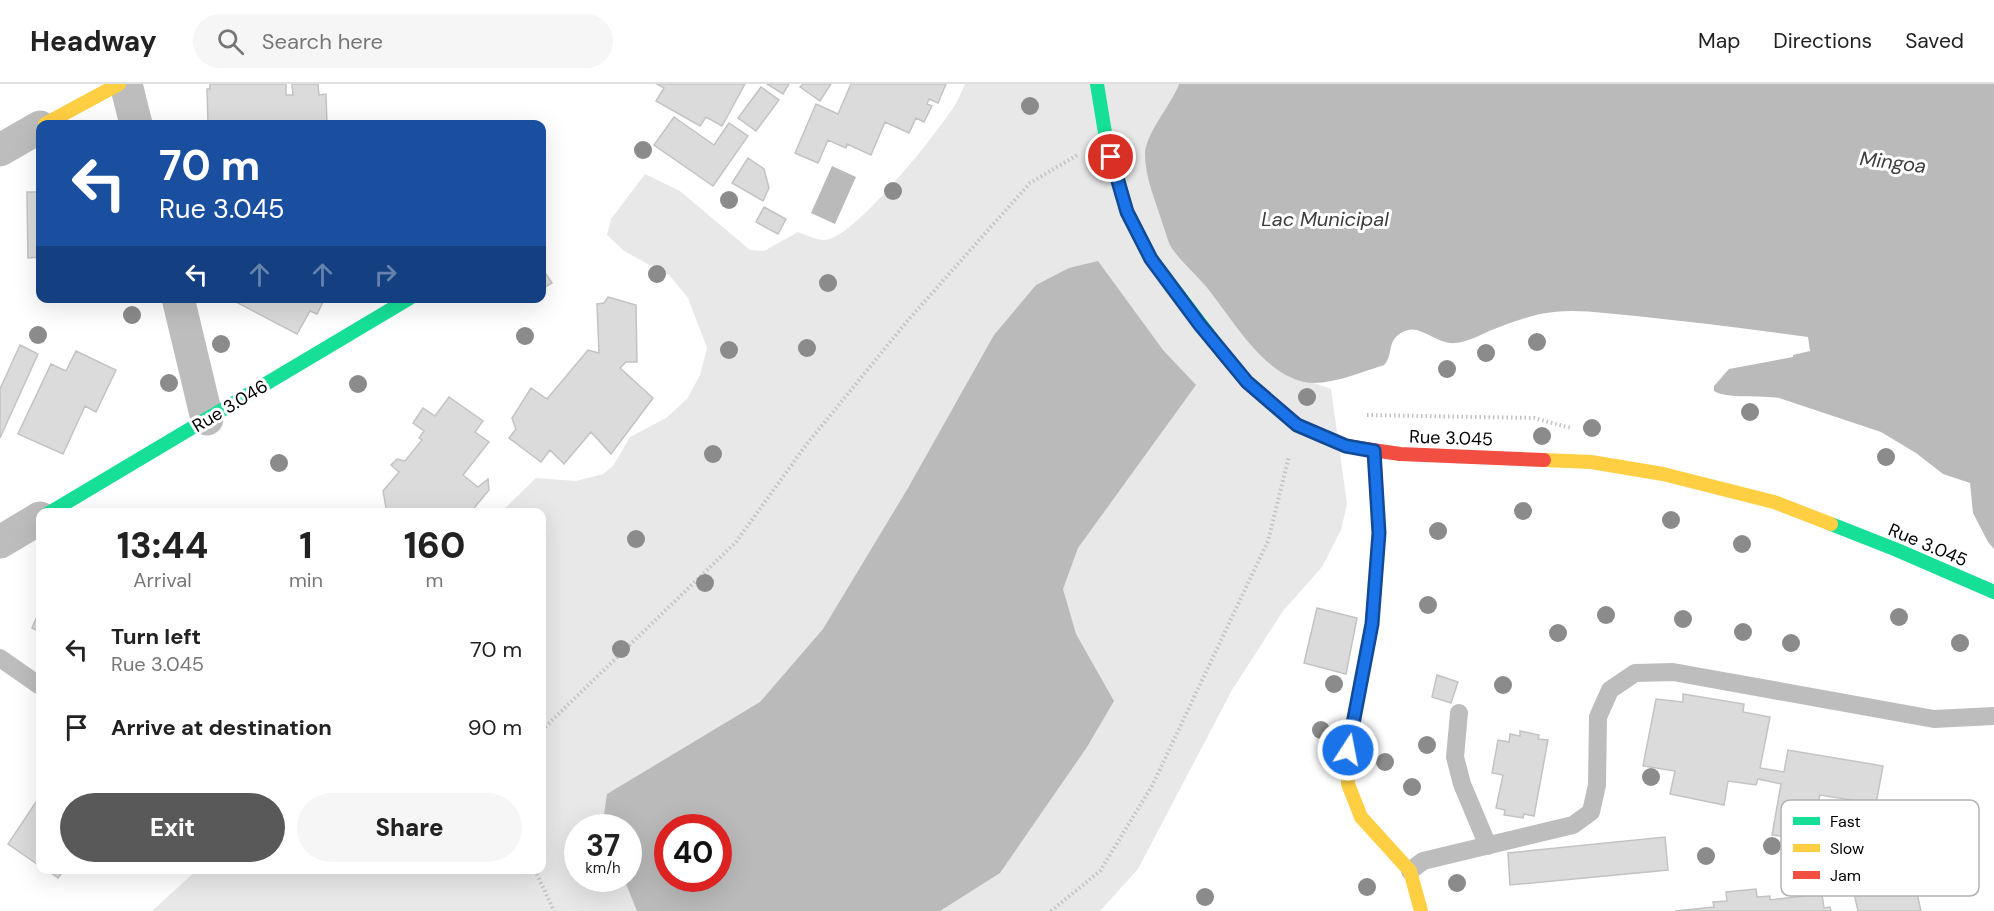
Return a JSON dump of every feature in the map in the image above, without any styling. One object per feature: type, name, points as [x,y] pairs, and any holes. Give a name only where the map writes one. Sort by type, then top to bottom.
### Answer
[{"type":"street","points":[[52,120],[119,84]]},
{"type":"street","points":[[126,84],[135,120]]},
{"type":"street","name":"Rue 3.045","points":[[1097,84],[1106,139],[1127,212],[1151,259],[1200,325],[1247,382],[1297,425],[1346,446],[1374,451],[1591,462],[1663,474],[1774,502],[1897,550],[1994,592]]},
{"type":"street","points":[[0,150],[36,129]]},
{"type":"street","points":[[179,303],[207,419]]},
{"type":"street","name":"Rue 3.046","points":[[57,508],[402,303]]},
{"type":"street","points":[[1374,451],[1379,533],[1377,567],[1372,624],[1348,750],[1348,784],[1360,817],[1410,871],[1421,911]]},
{"type":"street","points":[[0,542],[36,520]]},
{"type":"lane","points":[[0,658],[36,683]]},
{"type":"lane","points":[[1410,871],[1423,861],[1573,825],[1591,812],[1597,785],[1598,717],[1610,690],[1635,673],[1672,672],[1934,719],[1994,716]]},
{"type":"lane","points":[[1458,713],[1455,757],[1462,784],[1488,846]]},
{"type":"path","points":[[546,726],[735,542],[806,445],[909,319],[1030,183],[1106,139]]},
{"type":"path","points":[[1361,415],[1534,418],[1580,430]]},
{"type":"path","points":[[1051,911],[1100,872],[1152,786],[1268,541],[1297,425]]},
{"type":"path","points":[[538,874],[554,911]]},
{"type":"shaded area","points":[[965,84],[1179,84],[1177,89],[1192,271],[1269,363],[1288,374],[1331,389],[1347,504],[1341,530],[1322,567],[1283,611],[1232,690],[1138,869],[1100,911],[152,911],[193,874],[546,874],[546,508],[505,508],[536,478],[576,481],[603,474],[613,466],[630,437],[666,418],[687,399],[700,375],[707,348],[688,298],[670,276],[624,251],[607,235],[611,219],[645,174],[680,191],[750,250],[764,251],[798,232],[825,240],[838,235],[874,204],[946,119]]},
{"type":"water","name":"Lac Municipal","points":[[1179,84],[1994,84],[1994,549],[1973,513],[1970,483],[1943,474],[1916,453],[1881,432],[1779,398],[1727,395],[1714,391],[1714,386],[1729,369],[1793,357],[1793,355],[1810,351],[1808,337],[1636,316],[1564,311],[1521,319],[1455,343],[1442,341],[1413,329],[1408,330],[1396,337],[1384,365],[1323,382],[1304,382],[1288,376],[1259,354],[1168,242],[1149,181],[1145,154],[1149,137]]},
{"type":"water","points":[[832,166],[856,177],[835,224],[811,213]]},
{"type":"water","points":[[1098,261],[1163,350],[1196,385],[1078,548],[1063,589],[1076,634],[1114,701],[1087,747],[1000,873],[940,911],[637,911],[629,892],[642,892],[642,814],[604,814],[607,794],[760,702],[823,629],[908,488],[994,335],[1036,285],[1069,268]]},
{"type":"building","points":[[210,84],[286,84],[286,95],[293,95],[292,84],[318,84],[319,95],[326,94],[327,120],[208,120],[207,89],[210,89]]},
{"type":"building","points":[[657,84],[745,84],[722,126],[706,117],[700,126],[656,101],[664,88]]},
{"type":"building","points":[[767,84],[789,84],[783,94]]},
{"type":"building","points":[[803,84],[831,84],[820,101],[800,87]]},
{"type":"building","points":[[851,84],[946,84],[938,103],[929,99],[927,104],[932,106],[924,122],[916,118],[909,133],[885,122],[871,155],[847,144],[846,148],[828,140],[818,163],[795,153],[816,104],[838,114]]},
{"type":"building","points":[[761,87],[779,100],[756,131],[738,118]]},
{"type":"building","points":[[674,117],[714,145],[729,123],[748,136],[713,186],[654,145]]},
{"type":"building","points":[[748,158],[764,169],[769,188],[763,201],[732,183]]},
{"type":"building","points":[[27,192],[36,192],[36,257],[28,258]]},
{"type":"building","points":[[764,207],[786,219],[778,234],[756,222]]},
{"type":"building","points":[[546,274],[552,283],[546,287]]},
{"type":"building","points":[[608,297],[636,305],[637,362],[626,362],[620,368],[653,398],[611,454],[591,432],[564,464],[550,450],[541,462],[509,438],[516,429],[512,418],[531,388],[547,399],[588,350],[599,353],[597,304],[604,303]]},
{"type":"building","points":[[238,303],[322,303],[317,314],[310,311],[297,334]]},
{"type":"building","points":[[20,345],[38,354],[0,438],[0,389]]},
{"type":"building","points":[[76,351],[116,370],[96,412],[85,406],[63,454],[18,434],[51,364],[66,371]]},
{"type":"building","points":[[449,397],[483,421],[475,432],[489,442],[463,475],[478,487],[488,479],[489,490],[474,508],[386,508],[383,491],[399,472],[391,465],[397,459],[405,461],[422,440],[419,438],[424,431],[413,423],[423,408],[435,416]]},
{"type":"building","points":[[1317,608],[1357,618],[1346,674],[1304,663]]},
{"type":"building","points":[[1437,675],[1458,682],[1451,703],[1432,697]]},
{"type":"building","points":[[1683,694],[1744,704],[1743,712],[1770,717],[1760,768],[1784,772],[1788,750],[1883,766],[1877,800],[1851,800],[1820,795],[1819,800],[1781,800],[1781,836],[1772,835],[1781,784],[1758,779],[1756,785],[1728,781],[1724,805],[1670,794],[1675,771],[1643,766],[1656,699],[1683,702]]},
{"type":"building","points":[[1520,731],[1539,735],[1538,739],[1548,740],[1534,816],[1524,814],[1523,818],[1504,815],[1505,810],[1496,808],[1503,775],[1492,773],[1498,740],[1509,742],[1510,734],[1520,736]]},
{"type":"building","points":[[36,802],[36,863],[8,844]]},
{"type":"building","points":[[1665,837],[1668,870],[1510,885],[1508,853]]},
{"type":"building","points":[[1756,889],[1757,897],[1770,896],[1770,900],[1822,896],[1824,908],[1830,907],[1831,911],[1675,911],[1714,907],[1713,902],[1727,901],[1726,892]]},
{"type":"building","points":[[1855,896],[1918,896],[1921,911],[1858,911]]},
{"type":"traffic: fast","points":[[1097,84],[1106,139],[1127,212],[1151,259],[1222,352]]},
{"type":"traffic: fast","points":[[57,508],[402,303]]},
{"type":"traffic: fast","points":[[1831,524],[1994,592]]},
{"type":"traffic: slow","points":[[52,120],[119,84]]},
{"type":"traffic: slow","points":[[1374,451],[1379,533],[1372,624],[1348,750],[1348,784],[1361,817],[1410,871],[1421,911]]},
{"type":"traffic: slow","points":[[1544,460],[1591,462],[1663,474],[1774,502],[1831,524]]},
{"type":"traffic: jam","points":[[1222,352],[1247,382],[1297,425],[1346,446],[1400,454],[1544,460]]},
{"type":"route","points":[[1111,157],[1127,212],[1151,259],[1200,325],[1247,382],[1297,425],[1346,446],[1374,451],[1379,533],[1372,624],[1348,750]]},
{"type":"water label","name":"Mingoa","points":[[1893,162]]}]
